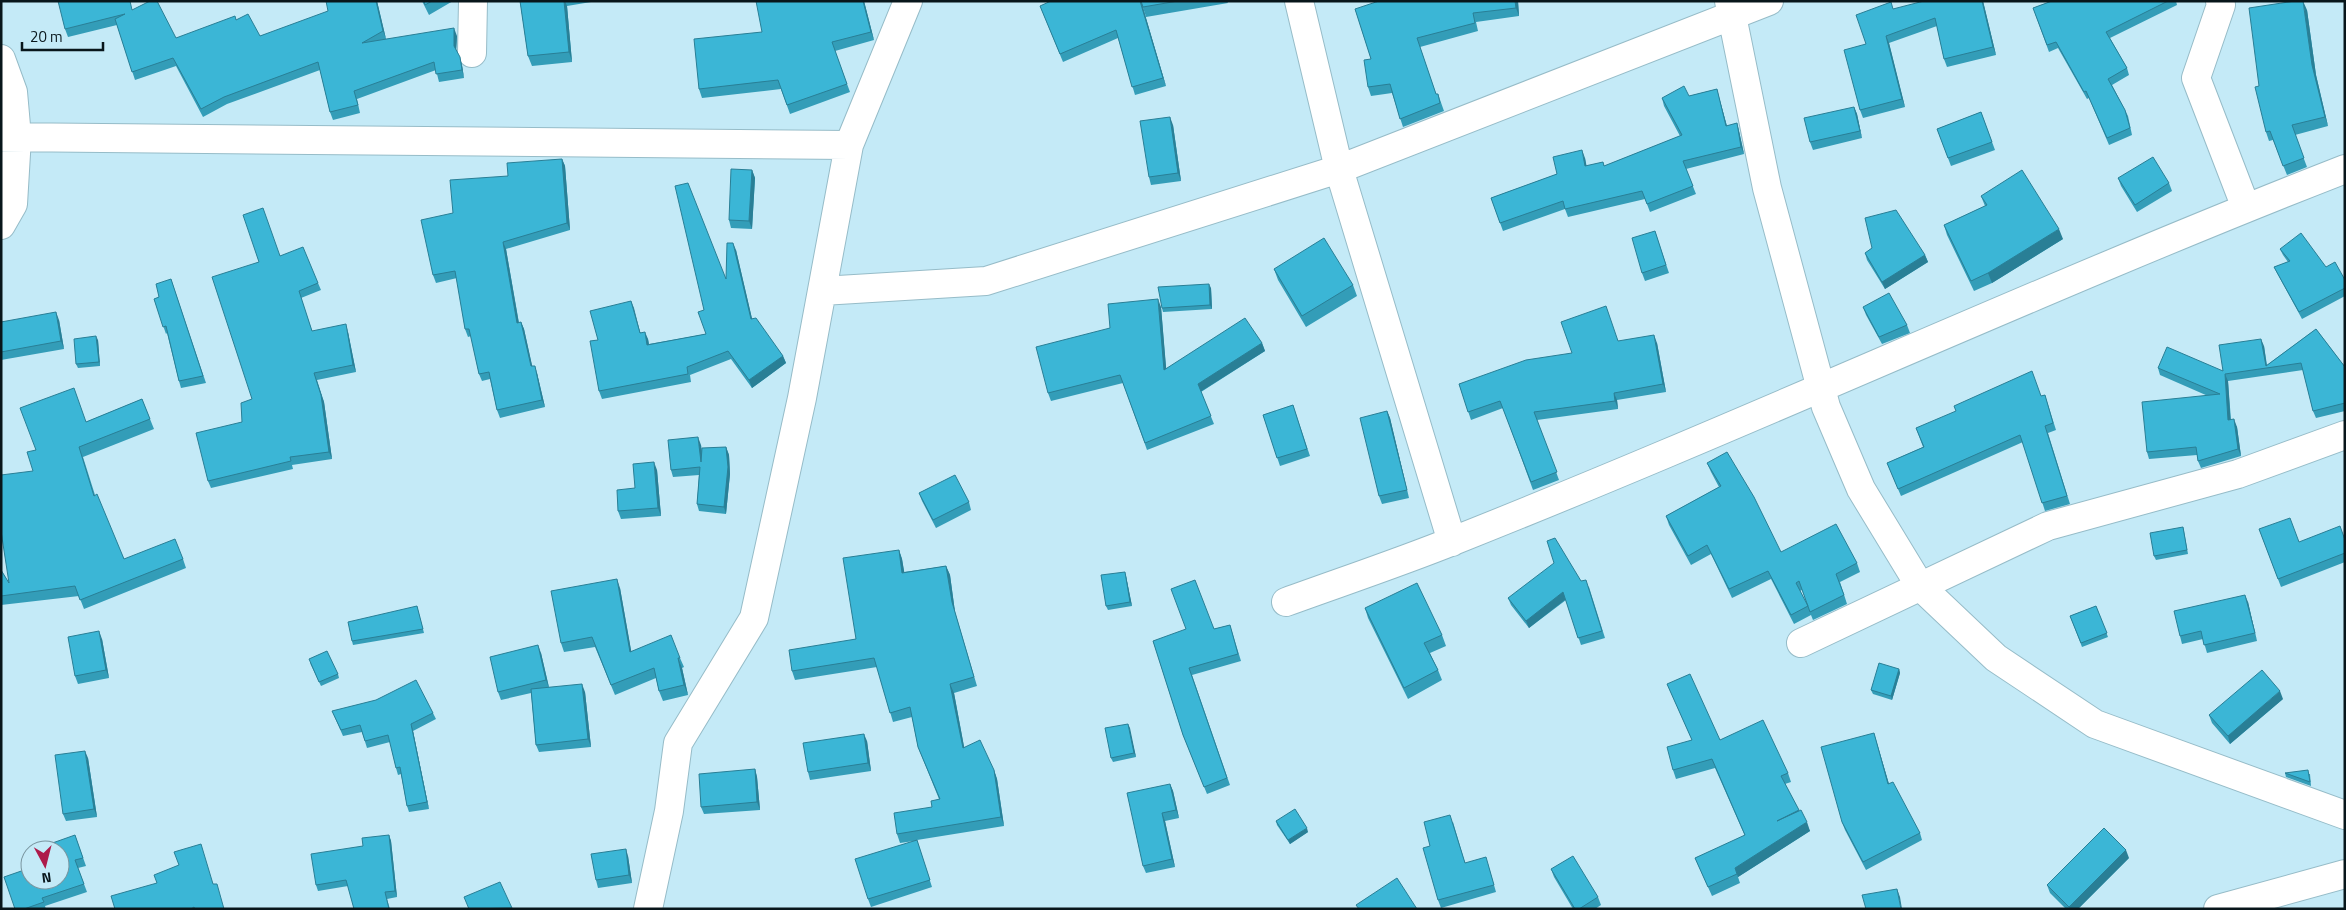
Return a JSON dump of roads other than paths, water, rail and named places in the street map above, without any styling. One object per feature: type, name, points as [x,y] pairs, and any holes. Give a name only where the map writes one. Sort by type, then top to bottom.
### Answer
[{"type":"street","points":[[472,54],[473,1]]},
{"type":"street","points":[[648,909],[669,811],[678,742],[754,618],[802,398],[849,146],[908,1]]},
{"type":"street","points":[[1299,1],[1339,169],[1452,542]]},
{"type":"street","points":[[822,291],[986,281],[1339,169],[1731,8],[1769,1]]},
{"type":"street","points":[[2220,1],[2221,5],[2196,78],[2246,208]]},
{"type":"street","points":[[1731,8],[1767,188],[1826,407],[1861,489],[1920,586],[1996,658],[2095,724],[2345,815]]},
{"type":"street","points":[[1,60],[13,92],[9,137],[13,204],[1,225]]},
{"type":"street","points":[[9,137],[849,146]]},
{"type":"street","points":[[1286,602],[1452,542],[1821,389],[2246,208],[2345,169]]},
{"type":"street","points":[[1801,643],[2048,526],[2238,474],[2345,435]]},
{"type":"street","points":[[2218,909],[2345,874]]},
{"type":"street","points":[[655,878],[666,909]]}]
